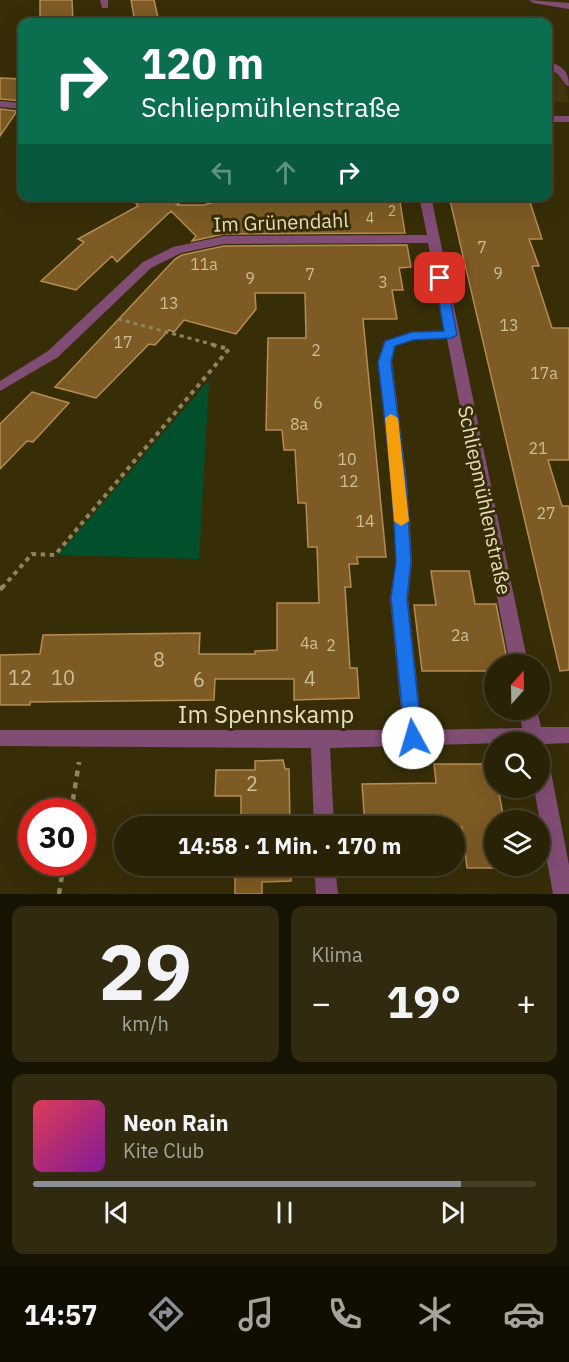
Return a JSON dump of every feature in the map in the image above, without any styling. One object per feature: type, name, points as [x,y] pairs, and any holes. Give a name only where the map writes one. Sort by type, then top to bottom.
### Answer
[{"type":"street","points":[[533,0],[569,6]]},
{"type":"street","points":[[552,66],[563,73],[569,83]]},
{"type":"street","points":[[0,104],[18,105]]},
{"type":"street","points":[[552,119],[569,119]]},
{"type":"street","name":"Schliepmühlenstraße","points":[[426,201],[451,335],[517,654]]},
{"type":"street","name":"Im Grünendahl","points":[[0,387],[53,354],[147,265],[177,250],[224,240],[433,239]]},
{"type":"street","points":[[413,738],[399,598],[404,562],[399,482],[385,362],[389,344],[412,336],[451,335]]},
{"type":"street","name":"Im Spennskamp","points":[[550,737],[569,735]]},
{"type":"street","name":"Im Spennskamp","points":[[0,738],[82,740],[484,739]]},
{"type":"street","points":[[320,740],[324,816]]},
{"type":"street","points":[[546,798],[564,894]]},
{"type":"street","points":[[326,876],[327,894]]},
{"type":"path","points":[[0,590],[32,554],[55,555],[229,349],[96,313]]},
{"type":"path","points":[[73,798],[82,740]]},
{"type":"path","points":[[59,894],[62,876]]},
{"type":"shaded area","points":[[552,75],[562,75],[569,102],[552,102]]},
{"type":"green space","points":[[209,380],[199,559],[58,555]]},
{"type":"building","points":[[40,0],[72,0],[73,18],[40,18]]},
{"type":"building","points":[[131,0],[154,0],[158,18],[134,18]]},
{"type":"building","points":[[0,78],[18,79],[18,101],[0,99]]},
{"type":"building","points":[[0,109],[17,111],[0,136]]},
{"type":"building","points":[[181,201],[177,205],[204,205],[217,201],[400,201],[405,233],[224,234],[192,241],[196,236],[171,211],[117,262],[112,256],[76,290],[41,281],[84,242],[78,239],[138,206],[135,202]]},
{"type":"building","points":[[450,201],[530,201],[542,239],[529,239],[539,266],[532,266],[552,328],[569,328],[569,460],[548,460],[562,506],[569,506],[569,670],[560,671]]},
{"type":"building","points":[[407,245],[411,267],[399,268],[403,290],[392,290],[397,319],[363,319],[386,557],[357,557],[358,564],[349,564],[351,587],[345,587],[350,668],[357,668],[359,698],[294,700],[294,679],[215,679],[214,700],[30,702],[30,705],[0,705],[0,655],[40,654],[43,635],[200,633],[199,654],[255,654],[255,651],[277,650],[277,603],[319,603],[317,547],[308,547],[306,503],[298,503],[295,450],[284,450],[282,430],[266,430],[268,338],[306,338],[305,293],[255,293],[256,309],[236,334],[184,320],[174,332],[169,330],[155,345],[149,344],[96,398],[55,387],[175,259],[182,255],[224,246]]},
{"type":"building","points":[[32,392],[69,403],[33,442],[27,441],[0,469],[0,424]]},
{"type":"building","points":[[431,571],[469,571],[475,604],[496,604],[506,654],[484,654],[484,671],[422,671],[414,605],[436,605]]},
{"type":"building","points":[[283,760],[285,769],[289,769],[290,816],[241,816],[241,796],[215,796],[216,770],[255,770],[255,761]]},
{"type":"building","points":[[434,764],[484,764],[484,798],[500,798],[502,810],[484,810],[484,868],[467,868],[465,816],[364,816],[362,784],[436,783]]},
{"type":"building","points":[[235,876],[291,876],[291,881],[262,882],[262,894],[235,894]]},
{"type":"slow traffic","points":[[391,418],[401,521]]},
{"type":"route","points":[[413,738],[399,598],[404,562],[399,482],[385,362],[389,344],[412,336],[451,335],[440,278]]}]
